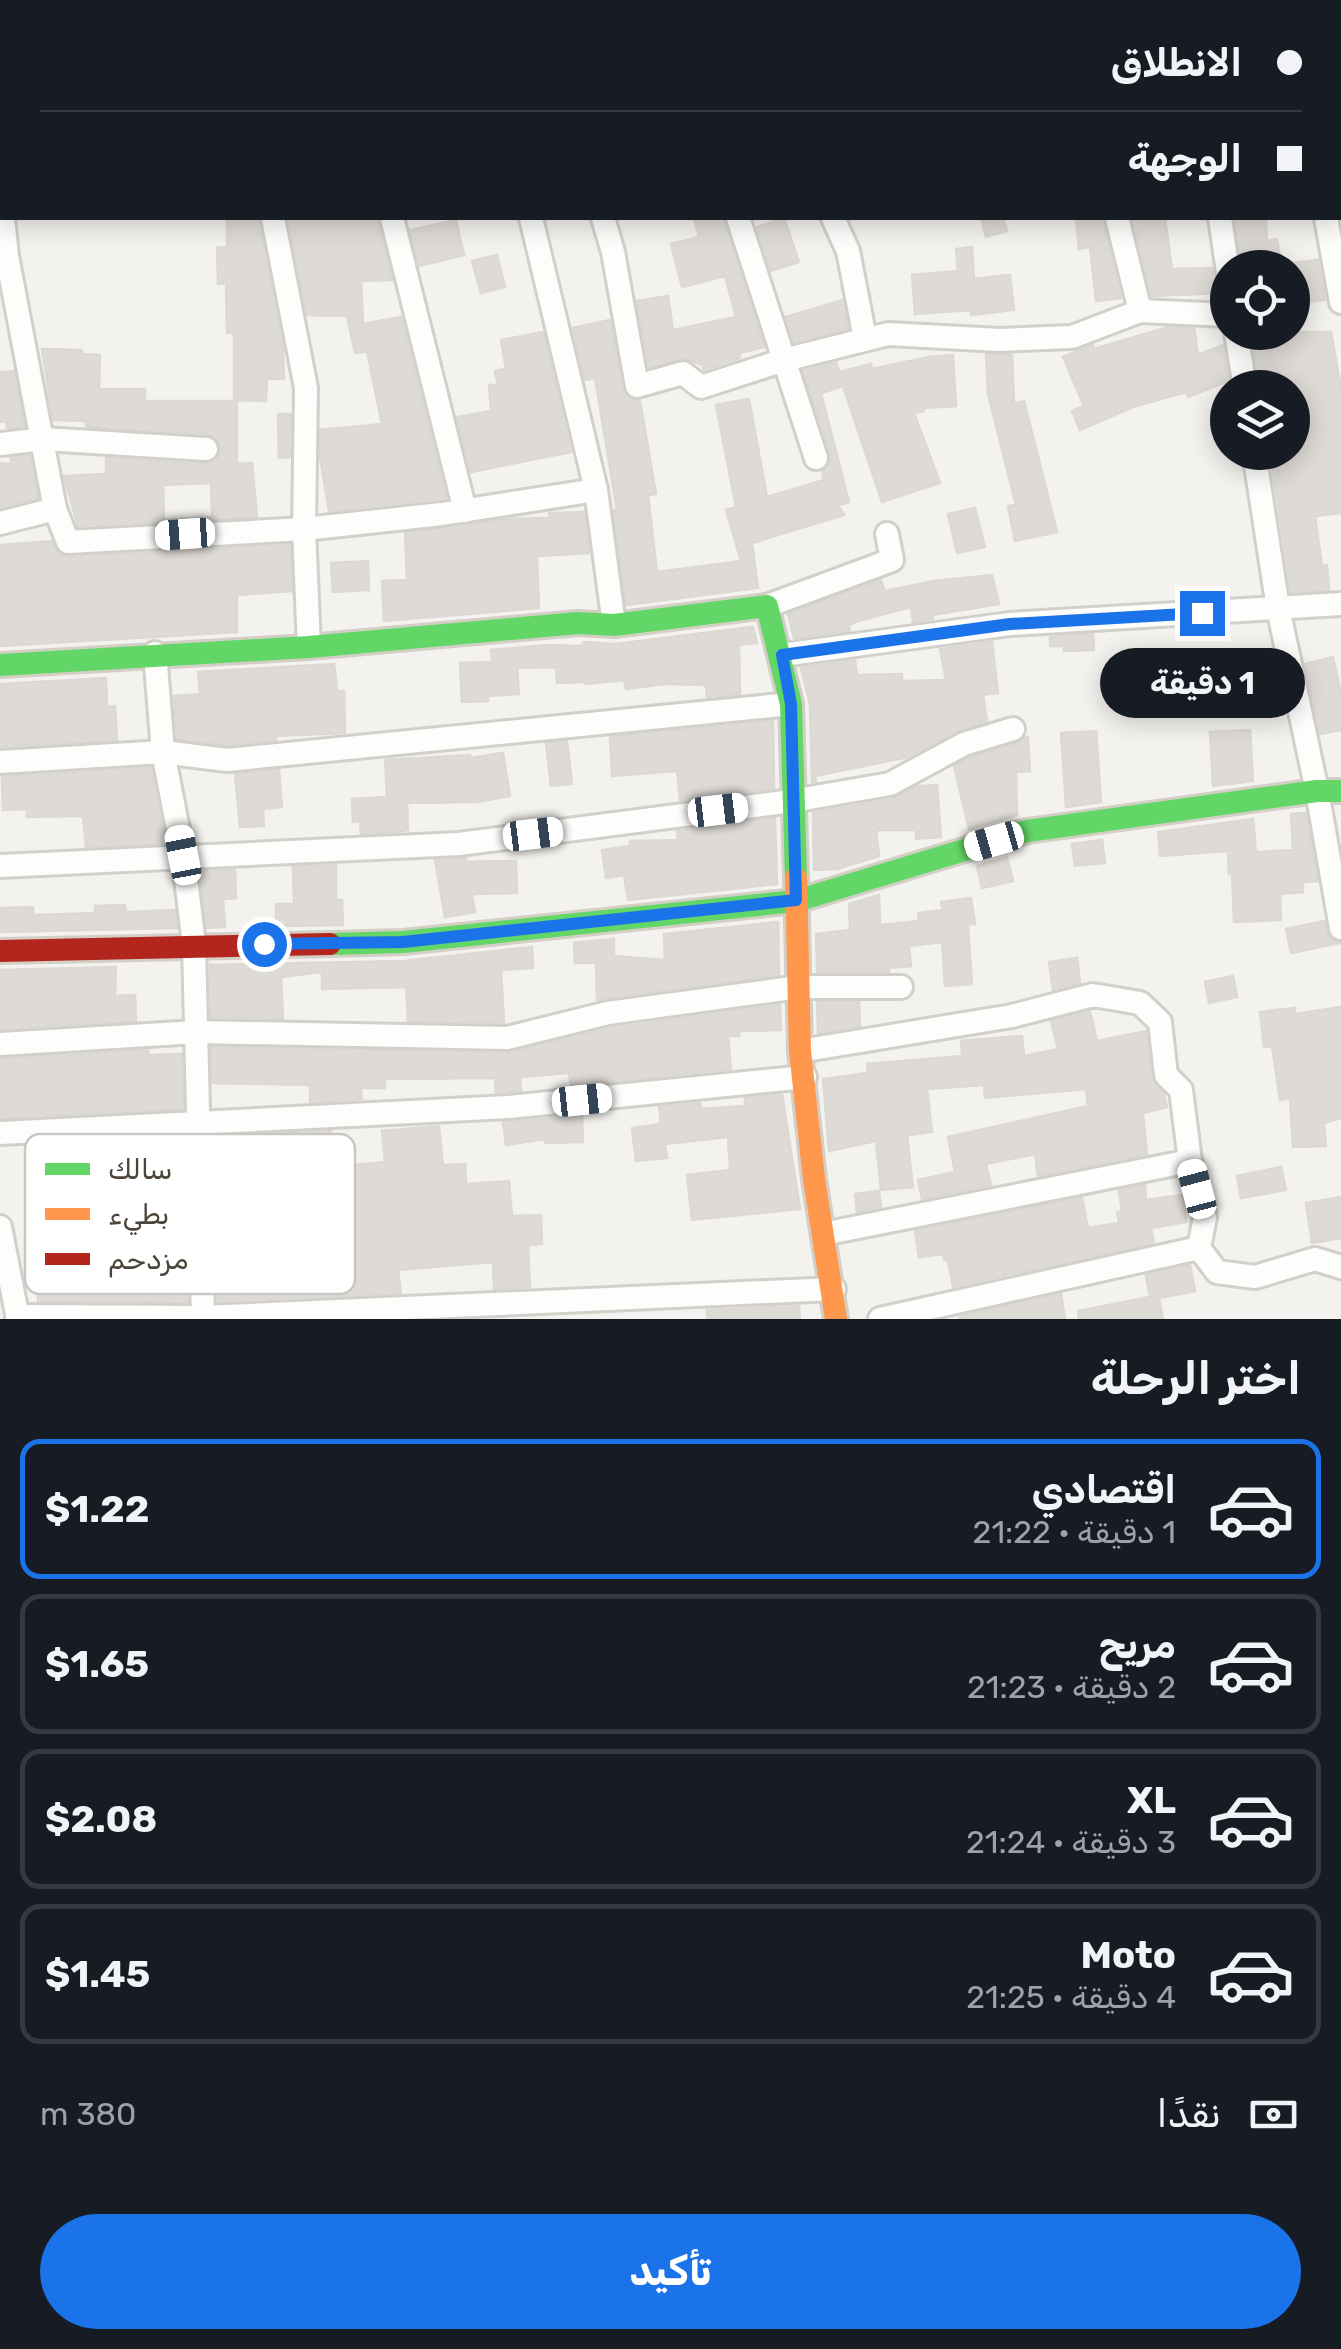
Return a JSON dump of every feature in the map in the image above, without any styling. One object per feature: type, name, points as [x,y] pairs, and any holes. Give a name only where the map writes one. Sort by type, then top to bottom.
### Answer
[{"type":"street","points":[[3,220],[3,256],[44,439],[45,512],[68,542],[304,530],[466,511],[596,490]]},
{"type":"street","points":[[273,220],[306,388],[304,530],[309,647]]},
{"type":"street","points":[[393,220],[466,511]]},
{"type":"street","points":[[532,220],[596,490],[614,625]]},
{"type":"street","points":[[604,220],[614,252],[637,386],[683,374],[701,387],[784,360],[888,334],[1000,340],[1072,337],[1140,311],[1210,314]]},
{"type":"street","points":[[739,220],[816,458]]},
{"type":"street","points":[[835,220],[848,251],[866,338]]},
{"type":"street","points":[[1117,220],[1140,311]]},
{"type":"street","points":[[1220,220],[1225,250]]},
{"type":"street","points":[[1326,220],[1341,302]]},
{"type":"street","points":[[0,444],[44,439],[206,449]]},
{"type":"street","points":[[1257,470],[1278,608],[1317,790],[1341,928]]},
{"type":"street","points":[[0,522],[45,512]]},
{"type":"street","points":[[0,665],[309,647],[578,624],[614,625],[767,606],[892,560],[887,534]]},
{"type":"street","points":[[782,655],[1010,624],[1341,604]]},
{"type":"street","points":[[767,606],[791,704],[800,1051],[806,1078],[811,1158],[836,1319]]},
{"type":"street","points":[[156,654],[163,752],[183,855],[194,944],[200,1134]]},
{"type":"street","points":[[0,762],[163,752],[228,760],[791,704]]},
{"type":"street","points":[[0,866],[459,844],[792,801],[890,784],[964,744],[1013,728]]},
{"type":"street","points":[[0,951],[403,942],[796,900],[1027,831],[1317,790],[1341,791]]},
{"type":"street","points":[[0,1044],[198,1032],[507,1038],[608,1013],[799,987],[901,987]]},
{"type":"street","points":[[800,1051],[1012,1016],[1093,995],[1140,1002],[1160,1022],[1166,1075],[1181,1090],[1190,1161],[1205,1217],[1199,1248],[1217,1272],[1254,1276],[1315,1258],[1341,1267]]},
{"type":"street","points":[[0,1133],[508,1107],[806,1078]]},
{"type":"street","points":[[823,1234],[1190,1161]]},
{"type":"street","points":[[0,1227],[12,1306],[203,1318],[834,1289]]},
{"type":"street","points":[[880,1319],[1199,1248]]},
{"type":"building","points":[[227,220],[258,220],[283,350],[284,379],[267,379],[266,401],[234,400],[234,333],[227,333],[226,283],[218,284],[217,248],[227,247]]},
{"type":"building","points":[[288,220],[377,220],[392,280],[361,281],[363,324],[401,317],[446,498],[329,511],[320,430],[382,424],[364,337],[365,352],[355,353],[347,316],[307,315]]},
{"type":"building","points":[[456,220],[464,255],[419,266],[410,230]]},
{"type":"building","points":[[695,220],[724,220],[764,347],[739,353],[740,358],[704,370],[702,365],[685,358],[649,367],[637,301],[668,296],[673,330],[736,317],[725,276],[682,287],[671,244],[699,237]]},
{"type":"building","points":[[785,220],[799,262],[771,271],[757,227]]},
{"type":"building","points":[[982,220],[1004,220],[1007,231],[986,237]]},
{"type":"building","points":[[1076,220],[1102,220],[1121,298],[1096,301],[1090,247],[1079,249]]},
{"type":"building","points":[[1133,220],[1165,220],[1172,269],[1210,268],[1210,294],[1152,296]]},
{"type":"building","points":[[1235,220],[1266,220],[1267,241],[1277,239],[1279,250],[1239,250]]},
{"type":"building","points":[[972,247],[974,279],[1010,275],[1014,310],[971,315],[971,310],[915,314],[912,275],[958,271],[956,249]]},
{"type":"building","points":[[497,255],[505,287],[481,293],[472,261]]},
{"type":"building","points":[[1318,260],[1325,300],[1310,302],[1310,261]]},
{"type":"building","points":[[842,300],[848,329],[794,342],[786,317]]},
{"type":"building","points":[[610,320],[623,390],[632,400],[640,401],[656,494],[648,495],[657,572],[741,561],[726,510],[736,507],[716,405],[749,399],[767,497],[824,480],[822,471],[830,462],[830,453],[803,371],[836,362],[839,372],[871,364],[872,369],[953,355],[956,406],[923,408],[924,411],[914,413],[940,483],[882,502],[843,386],[821,393],[849,502],[838,505],[844,515],[752,543],[758,588],[626,605],[617,510],[595,378],[585,380],[573,328]]},
{"type":"building","points":[[1168,327],[1194,328],[1198,355],[1224,350],[1227,370],[1210,370],[1210,388],[1188,397],[1186,392],[1133,407],[1080,430],[1072,411],[1084,406],[1063,357],[1093,345],[1094,349]]},
{"type":"building","points":[[543,332],[571,452],[471,472],[457,417],[491,411],[489,385],[498,385],[495,371],[506,369],[501,340]]},
{"type":"building","points":[[1310,332],[1331,332],[1341,389],[1341,513],[1315,516],[1329,590],[1291,592],[1273,470],[1310,470],[1310,370],[1257,370],[1254,350],[1310,350]]},
{"type":"building","points":[[42,349],[82,350],[82,354],[100,355],[99,389],[145,389],[145,401],[237,401],[237,464],[252,463],[257,517],[78,526],[64,476],[106,474],[106,458],[206,464],[218,458],[221,449],[215,437],[207,434],[86,427],[86,421],[53,420]],"holes":[[[211,483],[212,517],[164,520],[163,485]]]},
{"type":"building","points":[[986,354],[1012,355],[1014,404],[1024,401],[1057,532],[1015,541],[1008,506],[1016,505],[988,394]]},
{"type":"building","points":[[14,371],[24,426],[7,428],[6,421],[0,422],[0,372]]},
{"type":"building","points":[[278,414],[291,414],[290,457],[279,458]]},
{"type":"building","points":[[30,456],[38,498],[0,507],[0,463],[11,464],[11,458]]},
{"type":"building","points":[[975,508],[985,547],[957,553],[948,514]]},
{"type":"building","points":[[584,512],[589,553],[537,556],[539,608],[384,621],[382,581],[407,580],[405,533],[507,519],[549,518],[549,513]]},
{"type":"building","points":[[52,541],[59,554],[69,557],[290,545],[292,591],[237,595],[237,632],[0,646],[0,545]]},
{"type":"building","points":[[368,561],[369,590],[333,592],[331,563]]},
{"type":"building","points":[[992,575],[999,604],[913,622],[911,607],[858,621],[849,625],[850,631],[794,638],[788,614],[881,580],[885,591]]},
{"type":"building","points":[[753,627],[757,643],[739,645],[740,694],[707,697],[706,685],[664,684],[626,689],[624,680],[557,683],[556,667],[517,668],[519,694],[462,702],[460,663],[492,662],[491,650],[581,646],[584,642],[616,644]]},
{"type":"building","points":[[1093,634],[1094,650],[1064,651],[1064,646],[1050,646],[1050,637]]},
{"type":"building","points":[[992,642],[998,693],[983,695],[987,721],[957,731],[908,757],[815,776],[816,782],[812,782],[810,704],[801,668],[855,660],[857,675],[902,674],[902,681],[946,680],[940,649]]},
{"type":"building","points":[[1271,649],[1284,707],[1251,712],[1248,695],[1178,694],[1178,711],[1134,712],[1133,670],[1193,669],[1193,663],[1243,663],[1242,654]]},
{"type":"building","points":[[1333,657],[1341,694],[1341,730],[1320,734],[1305,664]]},
{"type":"building","points":[[334,664],[337,691],[344,691],[345,733],[275,736],[276,740],[227,745],[177,739],[174,696],[200,694],[198,672]]},
{"type":"building","points":[[106,678],[107,707],[115,706],[117,740],[0,747],[0,684]]},
{"type":"building","points":[[773,721],[774,788],[680,800],[677,771],[612,776],[610,737]]},
{"type":"building","points":[[1250,730],[1253,781],[1213,786],[1210,732]]},
{"type":"building","points":[[1096,731],[1101,802],[1066,807],[1061,733]]},
{"type":"building","points":[[1025,737],[1030,771],[1016,772],[1017,815],[969,829],[954,766]]},
{"type":"building","points":[[567,741],[572,784],[551,786],[546,743]]},
{"type":"building","points":[[503,753],[510,796],[477,802],[407,803],[408,830],[396,832],[361,834],[360,821],[353,822],[352,799],[387,797],[385,760],[470,758]]},
{"type":"building","points":[[151,768],[165,843],[86,847],[83,816],[27,817],[27,809],[3,810],[2,777]]},
{"type":"building","points":[[279,770],[282,807],[263,809],[264,826],[240,827],[235,774]]},
{"type":"building","points":[[937,785],[941,837],[916,839],[916,830],[876,830],[879,856],[837,869],[814,870],[813,813],[893,799],[918,786]]},
{"type":"building","points":[[1306,813],[1318,881],[1303,882],[1303,892],[1280,894],[1281,920],[1234,922],[1228,851],[1160,856],[1158,832],[1253,819],[1256,852],[1293,850],[1291,814]]},
{"type":"building","points":[[775,818],[777,884],[628,900],[624,875],[606,878],[602,850],[630,846],[630,841],[678,840],[677,831]]},
{"type":"building","points":[[1102,840],[1105,863],[1075,866],[1072,844]]},
{"type":"building","points":[[1007,857],[1013,881],[982,888],[977,866]]},
{"type":"building","points":[[466,858],[466,862],[516,861],[517,893],[472,894],[475,912],[445,917],[435,860]]},
{"type":"building","points":[[336,865],[336,900],[342,900],[343,925],[276,926],[276,904],[294,904],[293,867]]},
{"type":"building","points":[[235,870],[236,898],[223,899],[225,927],[207,928],[200,871]]},
{"type":"building","points":[[879,895],[880,925],[919,921],[918,913],[943,910],[941,902],[971,898],[975,924],[968,925],[972,984],[945,986],[942,942],[909,946],[911,966],[889,968],[889,972],[817,972],[816,934],[850,930],[849,904]]},
{"type":"building","points":[[125,905],[126,912],[175,910],[177,928],[0,932],[0,908],[33,907],[34,915],[95,913],[95,906]]},
{"type":"building","points":[[1325,921],[1329,937],[1340,943],[1291,953],[1286,929]]},
{"type":"building","points":[[778,922],[779,975],[597,1000],[596,963],[575,963],[574,943],[614,939],[614,956],[665,960],[664,934]]},
{"type":"building","points":[[532,947],[533,968],[501,970],[504,1023],[408,1021],[406,987],[322,989],[322,972],[281,977],[283,1019],[211,1017],[210,965],[404,961]]},
{"type":"building","points":[[1077,958],[1080,983],[1053,990],[1049,962]]},
{"type":"building","points":[[116,967],[115,996],[135,995],[136,1021],[0,1029],[0,970]]},
{"type":"building","points":[[1233,976],[1237,997],[1209,1003],[1205,982]]},
{"type":"building","points":[[817,1002],[859,1002],[860,1026],[818,1033]]},
{"type":"building","points":[[780,1005],[781,1030],[739,1031],[739,1036],[728,1036],[731,1069],[571,1086],[569,1073],[520,1077],[521,1091],[496,1093],[495,1078],[385,1079],[385,1088],[361,1088],[362,1099],[310,1102],[310,1085],[212,1083],[211,1047],[507,1053],[611,1028]]},
{"type":"building","points":[[1341,1007],[1341,1118],[1324,1123],[1326,1146],[1293,1147],[1290,1098],[1280,1100],[1272,1046],[1264,1047],[1260,1012],[1295,1008],[1295,1014]]},
{"type":"building","points":[[1090,1011],[1097,1041],[1146,1031],[1151,1077],[1164,1094],[1167,1107],[1143,1113],[1147,1154],[1038,1176],[1035,1154],[986,1164],[991,1185],[922,1199],[918,1180],[955,1172],[948,1137],[1088,1106],[1086,1089],[985,1098],[984,1085],[927,1089],[932,1132],[907,1135],[913,1187],[881,1190],[876,1141],[829,1151],[823,1079],[868,1073],[867,1064],[962,1056],[961,1041],[1022,1036],[1024,1056],[1058,1049],[1051,1021]]},
{"type":"building","points":[[148,1050],[148,1055],[182,1054],[183,1109],[0,1118],[0,1059]]},
{"type":"building","points":[[782,1094],[800,1209],[692,1220],[687,1175],[730,1170],[728,1137],[665,1144],[667,1158],[636,1161],[632,1128],[661,1124],[659,1107],[700,1103],[701,1109],[745,1106],[745,1098]]},
{"type":"building","points":[[582,1116],[583,1142],[545,1143],[545,1139],[506,1145],[503,1122]]},
{"type":"building","points":[[439,1126],[443,1165],[465,1164],[466,1184],[509,1181],[512,1216],[541,1215],[542,1244],[528,1245],[530,1287],[494,1289],[493,1262],[398,1270],[401,1293],[218,1301],[218,1294],[355,1294],[355,1165],[385,1162],[382,1131]]},
{"type":"building","points":[[331,1131],[331,1134],[272,1134]]},
{"type":"building","points":[[1281,1167],[1286,1190],[1241,1198],[1237,1176]]},
{"type":"building","points":[[1145,1185],[1146,1200],[1183,1195],[1186,1222],[1151,1228],[1154,1243],[953,1287],[948,1260],[944,1260],[943,1254],[919,1257],[915,1231],[1082,1198],[1088,1228],[1119,1223],[1119,1190]]},
{"type":"building","points":[[879,1191],[881,1207],[857,1212],[855,1194]]},
{"type":"building","points":[[1341,1197],[1341,1238],[1312,1243],[1306,1203]]},
{"type":"building","points":[[1190,1265],[1195,1291],[1159,1298],[1163,1319],[1079,1319],[1078,1311],[1150,1297],[1146,1275]]},
{"type":"building","points":[[38,1294],[188,1294],[188,1302],[38,1301]]},
{"type":"building","points":[[1061,1294],[1065,1319],[959,1319],[959,1317]]},
{"type":"building","points":[[799,1306],[800,1319],[708,1319],[707,1310]]},
{"type":"traffic: fast","points":[[0,665],[309,647],[578,623],[614,625],[767,606],[791,704],[796,878]]},
{"type":"traffic: fast","points":[[330,944],[403,942],[796,901],[1027,831],[1317,791],[1341,791]]},
{"type":"traffic: slow","points":[[796,878],[800,1051],[814,1179],[836,1319]]},
{"type":"traffic: jam","points":[[0,951],[330,944]]},
{"type":"route","points":[[264,944],[403,942],[796,900],[791,704],[782,655],[1010,624],[1202,613]]}]
